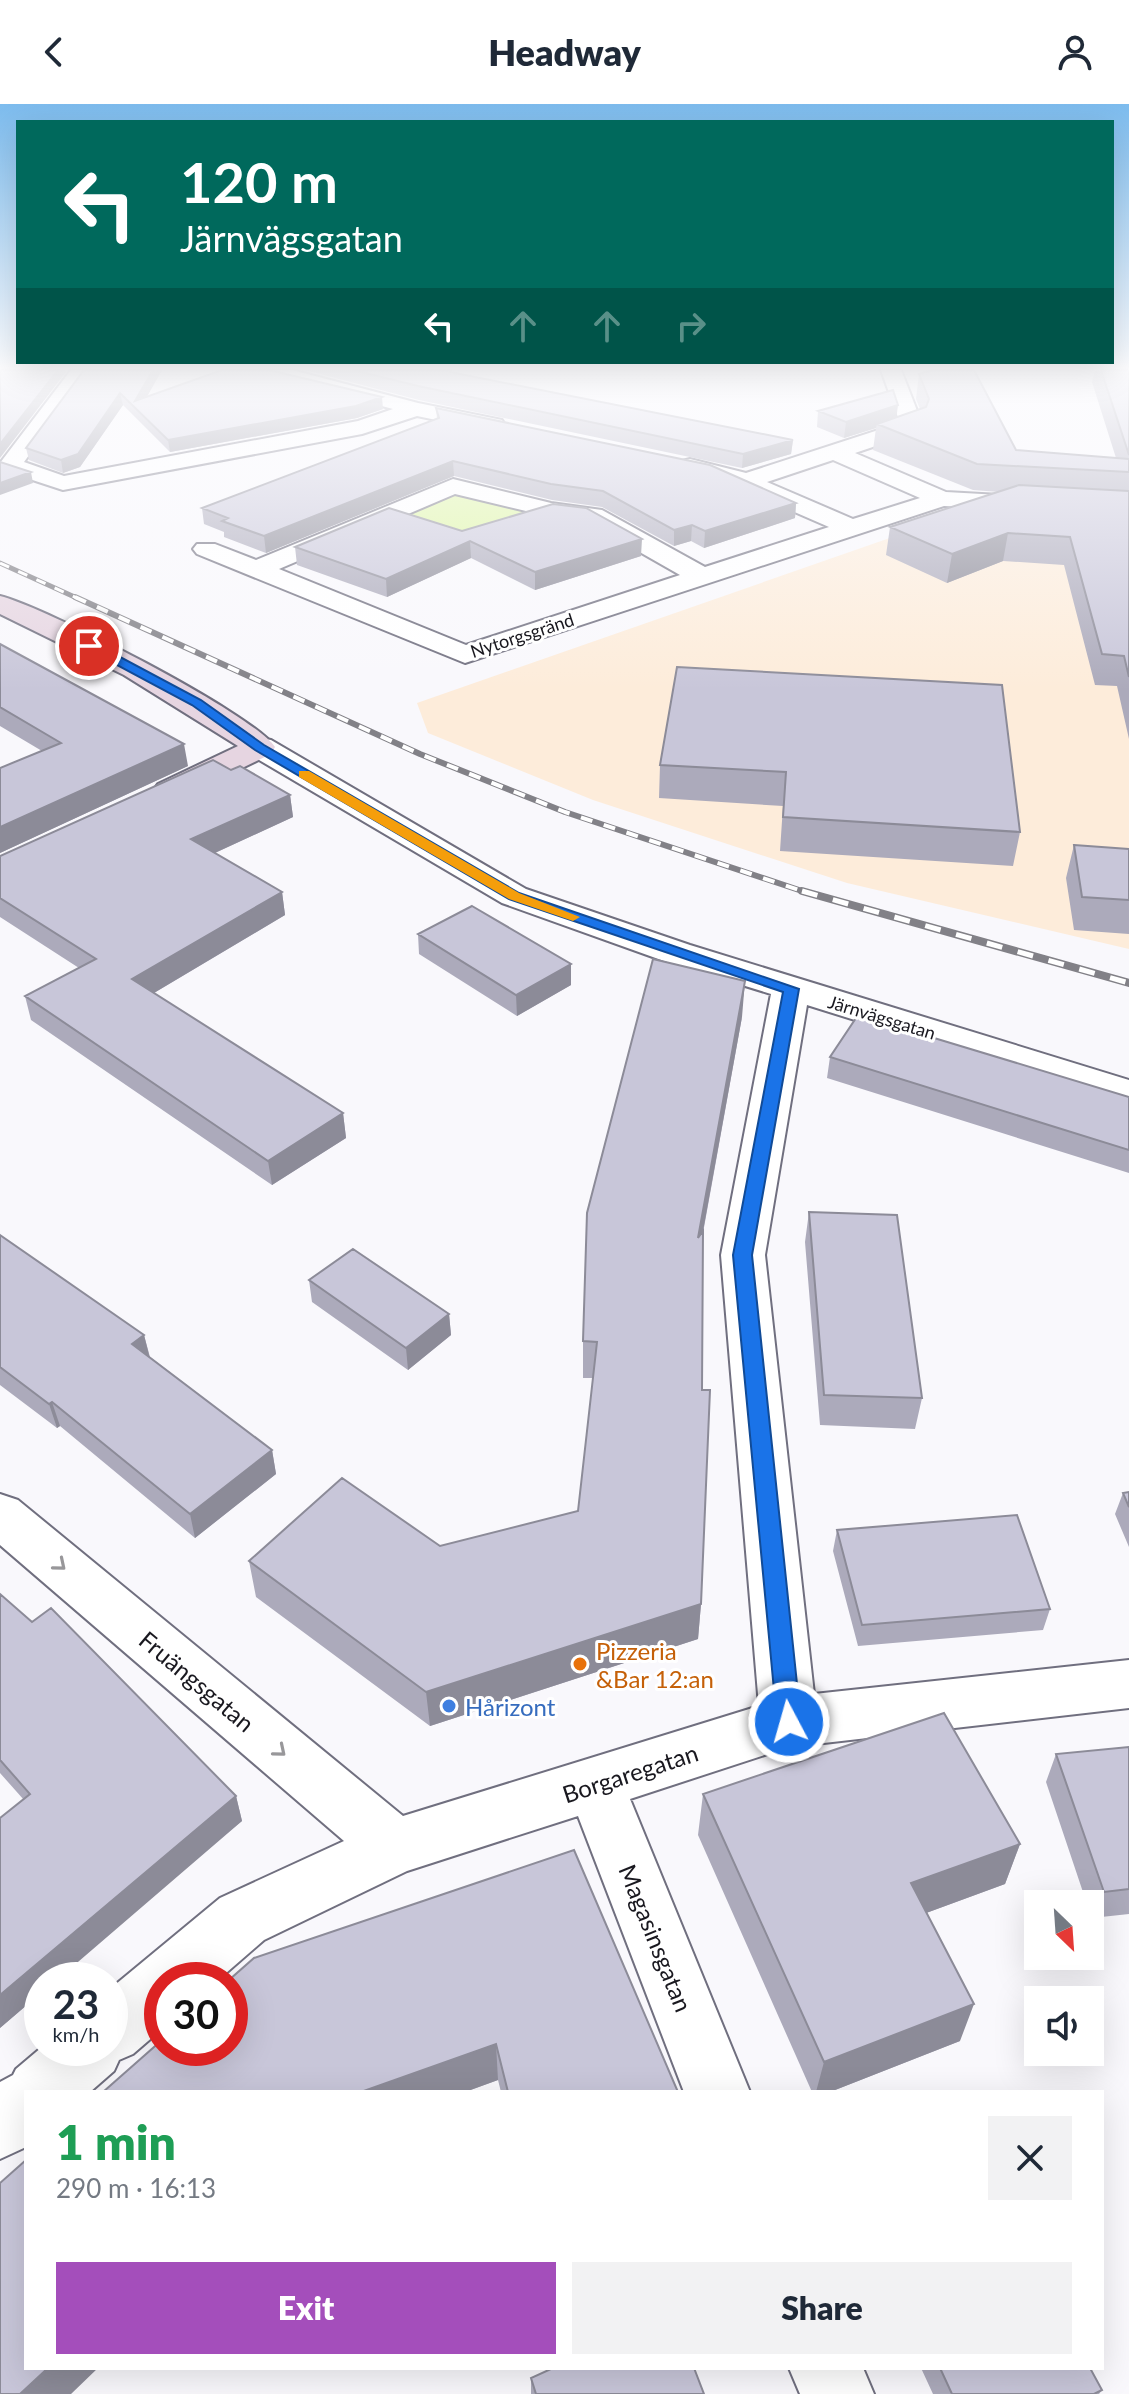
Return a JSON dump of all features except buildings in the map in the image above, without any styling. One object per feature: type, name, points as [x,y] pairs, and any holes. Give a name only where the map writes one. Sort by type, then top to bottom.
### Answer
[{"type":"main road","name":"Järnvägsgatan","points":[[0,604],[63,631],[197,703],[260,747]]},
{"type":"main road","points":[[140,804],[260,747]]},
{"type":"street","points":[[45,477],[63,483],[96,477]]},
{"type":"street","points":[[736,477],[852,528]]},
{"type":"street","points":[[747,481],[759,477]]},
{"type":"street","points":[[891,477],[942,499],[1129,509]]},
{"type":"street","points":[[255,570],[453,486],[551,510],[593,515],[702,576]]},
{"type":"street","name":"Nytorgsgränd","points":[[206,549],[465,655],[942,499]]},
{"type":"street","points":[[506,524],[551,510]]},
{"type":"street","points":[[392,514],[420,523]]},
{"type":"street","name":"Järnvägsgatan","points":[[260,747],[514,896],[791,989],[1129,1093]]},
{"type":"street","points":[[789,1722],[743,1255],[791,989]]},
{"type":"street","name":"Fruängsgatan","points":[[0,1515],[395,1847]]},
{"type":"street","name":"Borgaregatan","points":[[191,1962],[242,1919],[395,1847],[789,1722],[1129,1684]]},
{"type":"street","name":"Magasinsgatan","points":[[595,1784],[716,2090]]},
{"type":"street","points":[[128,2016],[144,2002]]},
{"type":"street","points":[[41,2090],[70,2066]]},
{"type":"street","points":[[0,2125],[24,2105]]},
{"type":"street","points":[[827,2370],[837,2394]]},
{"type":"shaded area","points":[[950,517],[1129,525],[1129,949],[847,883],[593,800],[428,733],[417,703]]},
{"type":"green space","points":[[453,493],[529,509],[531,513],[465,532],[407,514]]},
{"type":"railway","points":[[0,563],[79,599]]},
{"type":"railway","points":[[75,597],[420,754],[565,812],[802,891]]},
{"type":"railway","points":[[802,891],[1129,983]]},
{"type":"railway","points":[[802,891],[808,893]]},
{"type":"slow traffic","points":[[304,774],[514,896],[573,917]]},
{"type":"place","name":"Pizzeria &Bar 12:an","points":[[580,1664]]},
{"type":"place","name":"Hårizont","points":[[449,1706]]},
{"type":"route","points":[[89,646],[197,703],[260,747],[514,896],[791,989],[743,1255],[789,1722]]}]
